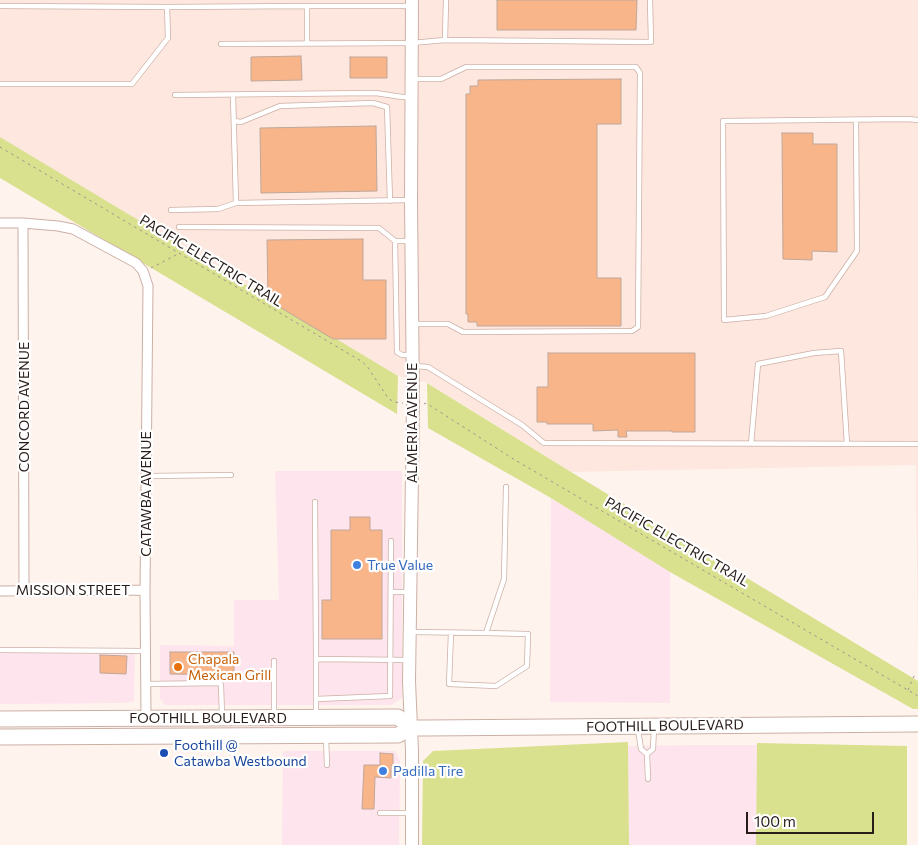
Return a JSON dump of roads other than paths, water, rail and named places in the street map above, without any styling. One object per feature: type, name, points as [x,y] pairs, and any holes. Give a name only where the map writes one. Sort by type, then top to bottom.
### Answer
[{"type":"main road","name":"FOOTHILL BOULEVARD","points":[[0,720],[398,717],[411,728]]},
{"type":"main road","name":"FOOTHILL BOULEVARD","points":[[0,737],[398,735],[411,728],[918,724]]},
{"type":"street","name":"ALMERIA AVENUE","points":[[412,3],[411,241],[413,414],[409,660],[412,845]]},
{"type":"street","points":[[0,223],[23,223]]},
{"type":"street","name":"CATAWBA AVENUE","points":[[23,223],[73,229],[136,263],[143,271],[148,286],[145,590],[146,718]]},
{"type":"street","name":"CONCORD AVENUE","points":[[23,223],[24,591]]},
{"type":"street","name":"MISSION STREET","points":[[0,591],[145,590]]},
{"type":"lane","points":[[445,40],[446,0]]},
{"type":"lane","points":[[221,44],[412,43],[445,40],[651,42],[650,0]]},
{"type":"lane","points":[[0,6],[307,6],[412,3]]},
{"type":"lane","points":[[307,6],[307,44]]},
{"type":"lane","points":[[0,84],[132,84],[168,38],[167,7]]},
{"type":"lane","points":[[412,79],[441,78],[466,66],[636,67],[640,73],[638,327],[632,331],[463,332],[448,324],[412,324]]},
{"type":"lane","points":[[175,96],[376,93],[412,97]]},
{"type":"lane","points":[[233,95],[236,203]]},
{"type":"lane","points":[[234,121],[241,122],[280,106],[374,103],[387,108],[390,200]]},
{"type":"lane","points":[[856,120],[857,251],[825,297],[766,316],[724,320],[723,121],[856,120],[918,120]]},
{"type":"lane","points":[[171,210],[218,209],[236,203],[411,200]]},
{"type":"lane","points":[[178,227],[379,228],[395,241],[411,241]]},
{"type":"lane","points":[[395,241],[397,352],[412,361],[428,367],[522,425],[544,443],[918,444]]},
{"type":"lane","points":[[751,444],[758,364],[814,353],[841,350],[848,444]]},
{"type":"lane","points":[[146,476],[231,475]]},
{"type":"lane","points":[[486,633],[504,579],[506,487]]},
{"type":"lane","points":[[315,502],[316,717]]},
{"type":"lane","points":[[316,699],[390,696],[391,541]]},
{"type":"lane","points":[[391,592],[410,592]]},
{"type":"lane","points":[[410,632],[528,634],[526,666],[496,686],[449,684],[451,633]]},
{"type":"lane","points":[[0,650],[146,651]]},
{"type":"lane","points":[[316,659],[409,660]]},
{"type":"lane","points":[[274,661],[274,718]]},
{"type":"lane","points":[[146,684],[220,683],[222,718]]},
{"type":"lane","points":[[638,726],[641,749],[647,754],[648,779]]},
{"type":"lane","points":[[647,754],[653,749],[654,726]]},
{"type":"lane","points":[[326,736],[327,765]]},
{"type":"lane","points":[[380,813],[412,813]]},
{"type":"place","name":"True Value","points":[[357,565]]},
{"type":"place","name":"Chapala Mexican Grill","points":[[178,667]]},
{"type":"place","name":"Foothill @ Catawba Westbound","points":[[164,753]]},
{"type":"place","name":"Padilla Tire","points":[[383,771]]}]
